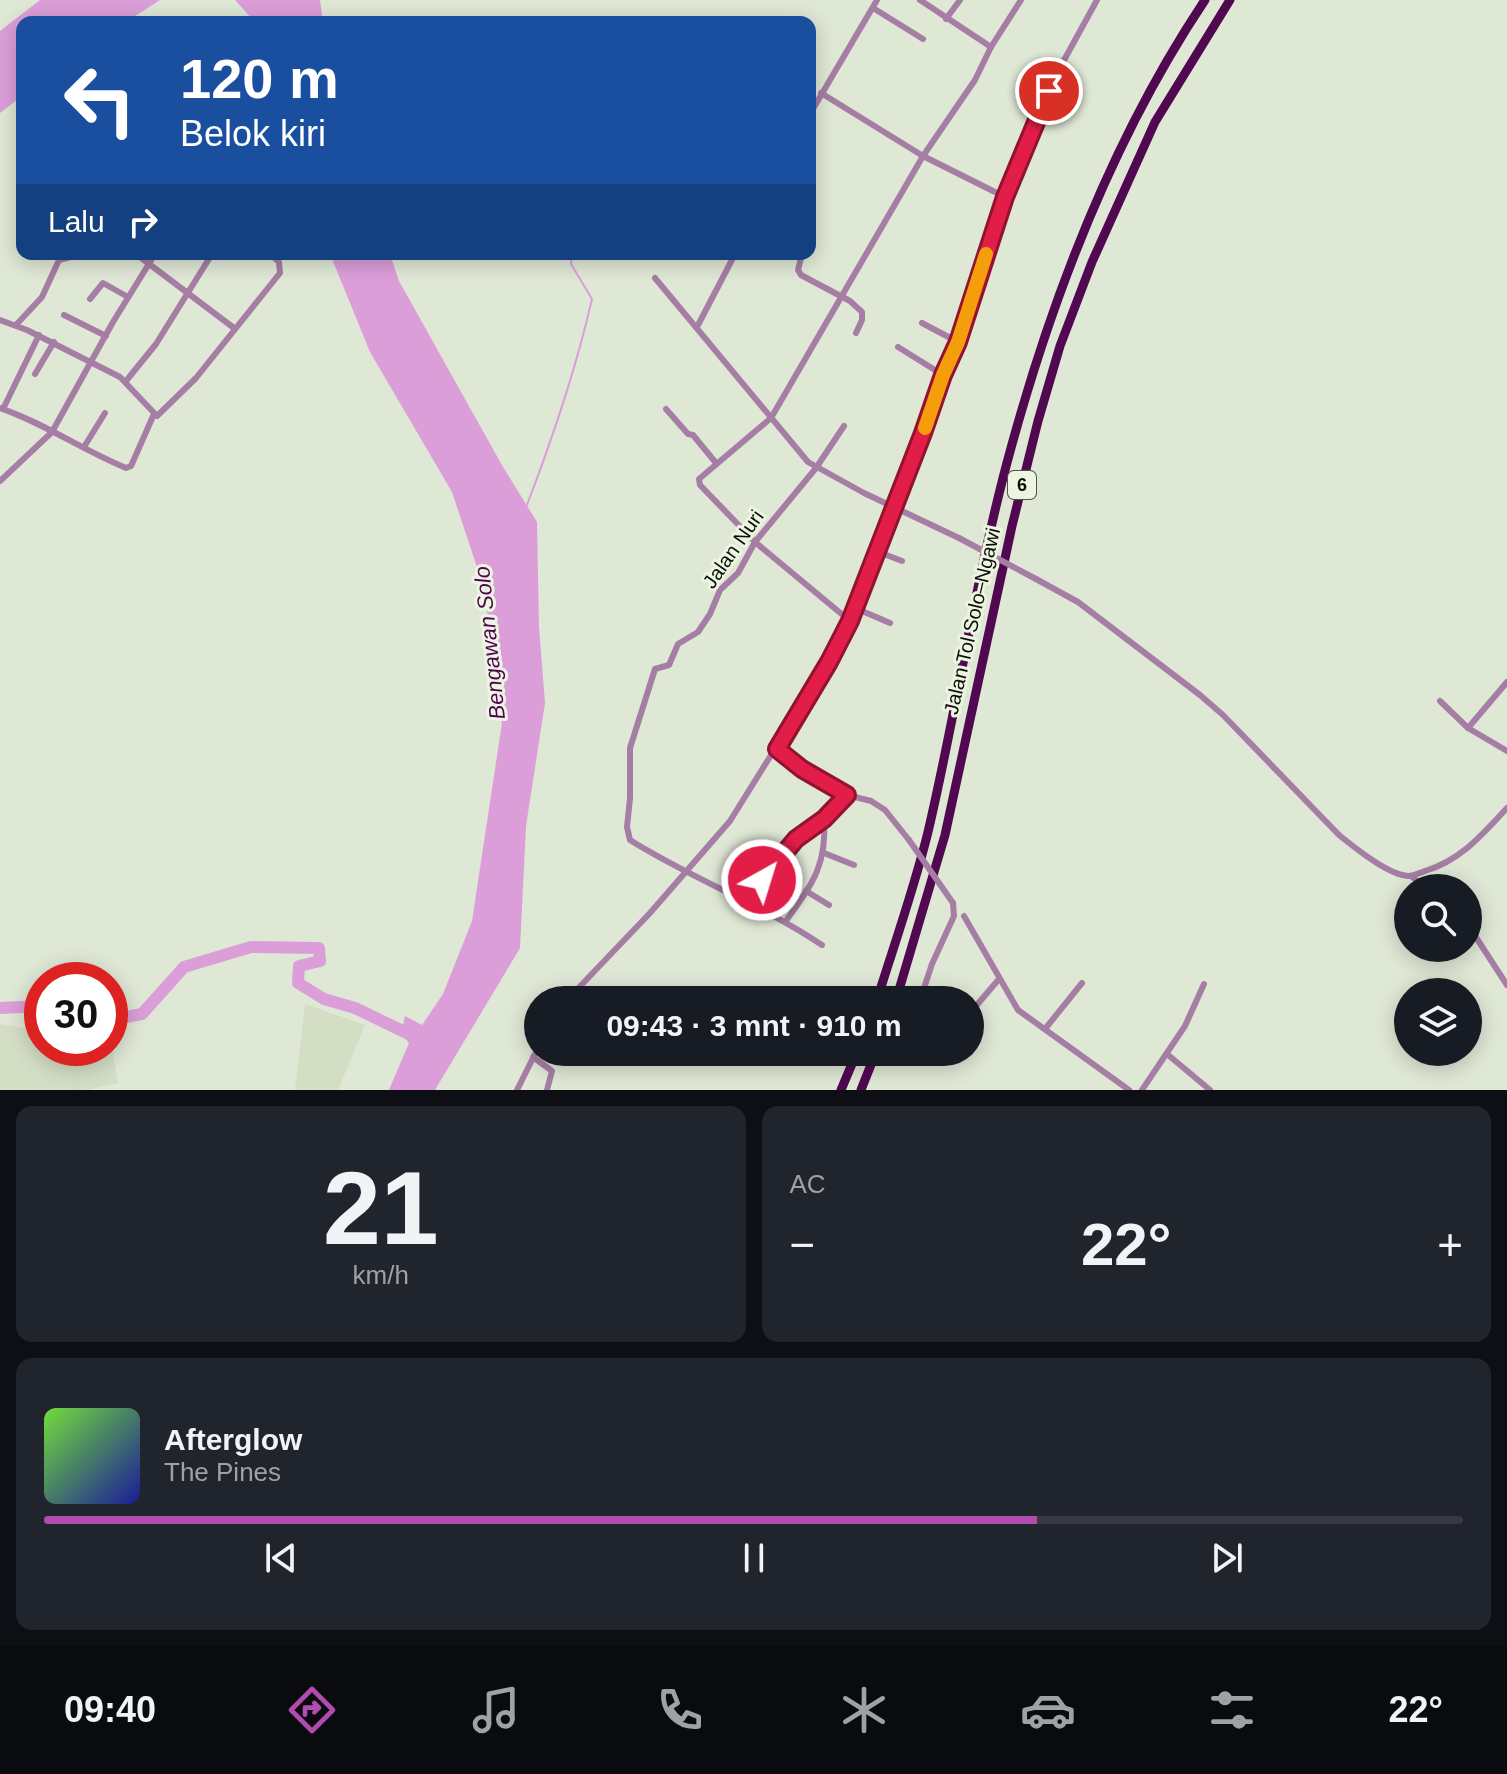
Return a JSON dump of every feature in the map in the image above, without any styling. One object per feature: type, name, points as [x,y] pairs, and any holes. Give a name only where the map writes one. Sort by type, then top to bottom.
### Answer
[{"type":"highway","name":"Jalan Tol Solo–Ngawi","points":[[881,986],[927,833],[994,519],[1043,341],[1095,202],[1164,64],[1205,0]]},
{"type":"highway","name":"Jalan Tol Solo–Ngawi","points":[[900,986],[945,835],[1012,526],[1060,346],[1092,262],[1155,122],[1230,0]]},
{"type":"highway","points":[[841,1090],[851,1066]]},
{"type":"highway","points":[[861,1090],[870,1066]]},
{"type":"street","points":[[816,103],[877,0]]},
{"type":"street","points":[[920,0],[991,47]]},
{"type":"street","points":[[946,19],[960,0]]},
{"type":"street","points":[[1007,0],[1017,7]]},
{"type":"street","points":[[850,621],[755,542],[699,483],[701,475],[771,418],[923,156],[975,80],[991,47],[1021,0]]},
{"type":"street","points":[[580,986],[650,913],[730,821],[829,662],[850,621],[958,342],[1005,197],[1057,73],[1097,0]]},
{"type":"street","points":[[873,8],[923,39]]},
{"type":"street","points":[[821,93],[923,156],[1005,197]]},
{"type":"street","points":[[16,325],[42,297],[59,260]]},
{"type":"street","points":[[143,260],[234,328]]},
{"type":"street","points":[[0,481],[52,432],[151,260]]},
{"type":"street","points":[[126,381],[156,344],[208,260]]},
{"type":"street","points":[[1,322],[16,325],[54,342],[126,381],[157,416],[196,378],[280,273],[277,260]]},
{"type":"street","points":[[697,327],[732,260]]},
{"type":"street","points":[[801,260],[800,274],[841,296],[863,314],[856,333]]},
{"type":"street","points":[[655,278],[800,455],[816,468],[959,538],[1078,602],[1190,686],[1223,715],[1339,835],[1377,862],[1403,874]]},
{"type":"street","points":[[90,299],[103,283],[128,297]]},
{"type":"street","points":[[64,315],[106,336]]},
{"type":"street","points":[[922,323],[958,342]]},
{"type":"street","points":[[39,335],[2,409],[39,423],[129,468],[154,414]]},
{"type":"street","points":[[35,374],[54,342]]},
{"type":"street","points":[[898,347],[943,375]]},
{"type":"street","points":[[666,409],[716,463]]},
{"type":"street","points":[[84,447],[105,413]]},
{"type":"street","name":"Jalan Nuri","points":[[685,871],[628,836],[629,757],[655,669],[669,665],[678,644],[698,632],[720,590],[738,573],[755,542],[816,468],[844,426]]},
{"type":"street","points":[[876,551],[902,561]]},
{"type":"street","points":[[855,608],[890,623]]},
{"type":"street","points":[[1468,728],[1507,682]]},
{"type":"street","points":[[1440,701],[1468,728],[1507,751]]},
{"type":"street","points":[[777,749],[802,769],[847,795],[871,801],[885,810],[953,903],[954,916],[925,986]]},
{"type":"street","points":[[747,903],[796,839],[824,819],[847,795]]},
{"type":"street","points":[[1417,874],[1453,861],[1506,812]]},
{"type":"street","points":[[786,921],[806,891],[824,853],[824,819]]},
{"type":"street","points":[[824,853],[854,865]]},
{"type":"street","points":[[685,871],[786,921],[822,945]]},
{"type":"street","points":[[806,891],[829,905]]},
{"type":"street","points":[[964,916],[1018,1010],[1129,1090]]},
{"type":"street","points":[[1482,947],[1507,985]]},
{"type":"street","points":[[984,997],[999,979]]},
{"type":"street","points":[[1045,1029],[1082,983]]},
{"type":"street","points":[[1142,1090],[1185,1026],[1204,984]]},
{"type":"street","points":[[1167,1054],[1210,1090]]},
{"type":"street","points":[[517,1090],[529,1066]]},
{"type":"street","points":[[545,1066],[552,1071],[547,1090]]},
{"type":"shaded area","points":[[40,0],[160,0],[135,16],[19,16]]},
{"type":"shaded area","points":[[235,0],[320,0],[322,16],[250,16]]},
{"type":"shaded area","points":[[16,19],[16,101],[0,113],[0,31]]},
{"type":"shaded area","points":[[332,260],[392,260],[399,281],[537,522],[539,627],[545,703],[526,826],[520,948],[435,1090],[389,1090],[409,1043],[401,1034],[405,1016],[422,1025],[443,994],[472,921],[502,723],[484,588],[452,492],[370,352]]},
{"type":"shaded area","points":[[305,1004],[365,1025],[338,1090],[295,1090]]},
{"type":"shaded area","points":[[0,1024],[24,1028],[24,1066],[115,1066],[118,1083],[87,1090],[0,1090]]},
{"type":"waterway","points":[[527,505],[563,403],[592,299],[571,260]]},
{"type":"waterway","points":[[128,1017],[142,1014],[184,967],[251,947],[319,948],[320,961],[299,966],[298,983],[324,999],[355,1008],[413,1036]]},
{"type":"waterway","points":[[0,1008],[24,1007]]},
{"type":"slow traffic","points":[[925,428],[958,342],[986,254]]},
{"type":"route","points":[[762,880],[796,839],[824,819],[847,795],[802,769],[777,749],[850,621],[958,342],[1005,197],[1049,91]]},
{"type":"water label","name":"Bengawan Solo","points":[[489,643]]}]
